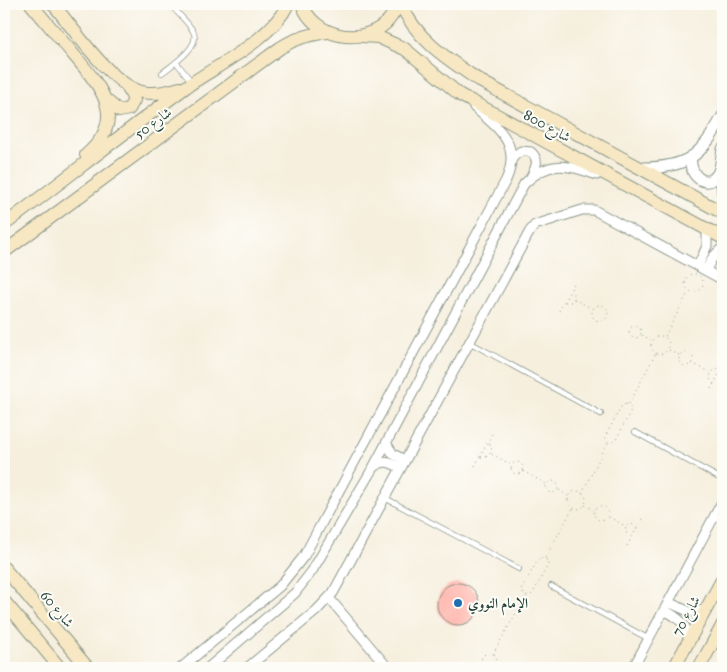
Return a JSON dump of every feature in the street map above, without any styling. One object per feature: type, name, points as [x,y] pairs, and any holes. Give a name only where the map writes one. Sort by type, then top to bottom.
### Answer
[{"type":"main road","points":[[31,4],[96,82],[106,100],[108,113],[100,141],[52,189]]},
{"type":"main road","points":[[53,4],[108,70],[127,86],[142,92],[158,93],[190,84]]},
{"type":"main road","name":"شارع 50","points":[[4,225],[190,84],[265,34],[277,23],[288,4]]},
{"type":"main road","points":[[302,4],[313,21],[327,32]]},
{"type":"main road","points":[[362,36],[375,31],[385,23],[400,4]]},
{"type":"main road","name":"شارع 800","points":[[400,4],[406,16],[424,40],[480,81],[723,213]]},
{"type":"main road","name":"شارع 50","points":[[4,252],[280,48],[293,40],[307,35],[327,32]]},
{"type":"main road","name":"شارع 800","points":[[327,32],[344,36],[378,37],[405,50],[460,96],[723,238]]},
{"type":"main road","points":[[106,100],[119,111],[124,112],[129,109],[134,100],[127,86]]},
{"type":"main road","name":"شارع 60","points":[[4,568],[88,668]]},
{"type":"main road","name":"شارع 70","points":[[674,668],[723,578]]},
{"type":"main road","points":[[4,601],[60,668]]},
{"type":"main road","points":[[699,668],[723,624]]},
{"type":"street","points":[[181,668],[280,586],[304,556],[510,172],[511,161],[508,145],[500,130],[460,96]]},
{"type":"street","points":[[641,168],[668,167],[692,157],[710,140],[723,116]]},
{"type":"street","points":[[723,149],[720,169],[723,193]]},
{"type":"street","points":[[511,161],[521,151],[531,152],[536,158],[537,164],[531,177]]},
{"type":"street","points":[[692,157],[692,170],[696,177],[702,180],[714,178],[720,169]]},
{"type":"street","points":[[208,668],[295,593],[326,550],[386,444],[524,184],[540,171],[560,165],[573,166],[626,186]]},
{"type":"street","points":[[247,668],[329,598],[535,225],[582,210],[594,210],[723,280]]},
{"type":"street","points":[[702,268],[708,246],[707,229]]},
{"type":"street","points":[[702,268],[723,247]]},
{"type":"street","points":[[386,444],[403,464]]},
{"type":"street","points":[[374,466],[386,461],[403,464]]},
{"type":"street","points":[[633,668],[723,500]]},
{"type":"street","points":[[329,598],[388,668]]},
{"type":"street","points":[[666,606],[690,612],[706,610]]},
{"type":"street","points":[[666,606],[687,629],[689,640]]},
{"type":"street","points":[[56,630],[96,668]]},
{"type":"lane","points":[[162,73],[191,48],[195,38],[193,31],[170,4]]},
{"type":"lane","points":[[176,62],[190,84]]},
{"type":"lane","points":[[470,342],[601,414]]},
{"type":"lane","points":[[635,432],[723,480]]},
{"type":"lane","points":[[385,498],[518,568]]},
{"type":"lane","points":[[551,586],[649,638]]},
{"type":"path","points":[[692,274],[698,275],[702,279],[702,285],[696,291],[690,290],[685,283],[687,278],[692,274]]},
{"type":"path","points":[[559,311],[576,280]]},
{"type":"path","points":[[570,290],[574,293],[574,299]]},
{"type":"path","points":[[665,337],[690,290]]},
{"type":"path","points":[[564,302],[571,302],[574,299]]},
{"type":"path","points":[[574,299],[594,309]]},
{"type":"path","points":[[598,306],[608,310],[606,318],[602,321],[596,320],[593,314],[594,309],[598,306]]},
{"type":"path","points":[[632,326],[639,327],[641,335],[633,338],[629,335],[629,329],[632,326]]},
{"type":"path","points":[[641,335],[652,341]]},
{"type":"path","points":[[652,341],[659,336],[665,337],[668,341],[668,349]]},
{"type":"path","points":[[652,341],[652,348],[656,353],[661,354],[668,349]]},
{"type":"path","points":[[668,349],[680,356]]},
{"type":"path","points":[[686,352],[693,358],[692,363],[686,366],[681,365],[678,361],[680,356],[686,352]]},
{"type":"path","points":[[628,404],[656,353]]},
{"type":"path","points":[[692,363],[711,373]]},
{"type":"path","points":[[714,384],[710,379],[711,373],[716,369],[723,368]]},
{"type":"path","points":[[711,389],[723,368]]},
{"type":"path","points":[[608,442],[616,440],[631,410],[628,404]]},
{"type":"path","points":[[608,442],[605,437],[622,405],[628,404]]},
{"type":"path","points":[[475,466],[492,434]]},
{"type":"path","points":[[480,457],[486,457],[491,453],[492,448],[488,442]]},
{"type":"path","points":[[582,493],[608,442]]},
{"type":"path","points":[[491,453],[511,465]]},
{"type":"path","points":[[511,465],[515,461],[520,462],[523,470],[546,484]]},
{"type":"path","points":[[511,465],[511,470],[514,473],[519,474],[523,470]]},
{"type":"path","points":[[546,484],[549,481],[555,481],[558,485],[558,490]]},
{"type":"path","points":[[546,484],[546,489],[549,492],[558,490],[569,496]]},
{"type":"path","points":[[573,508],[568,502],[569,496],[574,492],[582,493]]},
{"type":"path","points":[[582,493],[585,500],[584,505]]},
{"type":"path","points":[[573,508],[579,508],[584,505]]},
{"type":"path","points":[[584,505],[595,510]]},
{"type":"path","points":[[595,510],[600,507],[605,508],[608,516],[626,526],[632,524],[637,528]]},
{"type":"path","points":[[525,596],[521,590],[538,560],[545,558],[573,508]]},
{"type":"path","points":[[595,510],[594,515],[599,520],[604,520],[608,516]]},
{"type":"path","points":[[627,546],[643,516]]},
{"type":"path","points":[[626,526],[625,532],[632,536]]},
{"type":"path","points":[[525,596],[530,596],[533,593],[548,565],[545,558]]},
{"type":"path","points":[[493,654],[525,596]]},
{"type":"path","points":[[484,668],[481,663],[482,658],[488,653],[493,654]]},
{"type":"path","points":[[493,654],[498,661],[496,667],[500,668]]},
{"type":"building","name":"الإمام النووي","points":[[458,583],[473,589],[479,604],[473,619],[458,625],[443,619],[437,604],[443,589]]},
{"type":"place","name":"الإمام النووي","points":[[458,603]]}]
